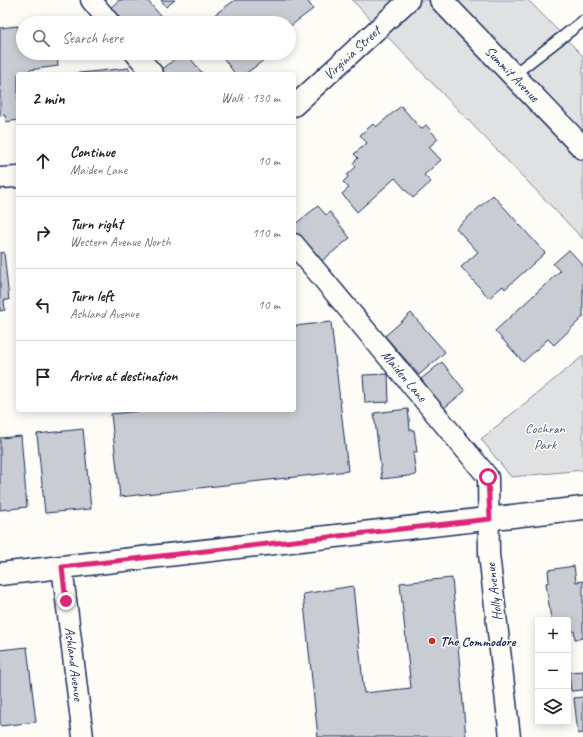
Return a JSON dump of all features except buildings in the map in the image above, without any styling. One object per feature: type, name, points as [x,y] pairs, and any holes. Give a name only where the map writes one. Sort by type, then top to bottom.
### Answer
[{"type":"street","points":[[91,0],[104,16]]},
{"type":"street","name":"Virginia Street","points":[[296,104],[409,0]]},
{"type":"street","name":"Summit Avenue","points":[[441,0],[583,148]]},
{"type":"street","points":[[141,60],[151,72]]},
{"type":"street","points":[[0,178],[16,176]]},
{"type":"street","name":"Maiden Lane","points":[[296,246],[488,477],[490,519]]},
{"type":"street","points":[[0,574],[583,508]]},
{"type":"street","name":"Holly Avenue","points":[[490,519],[489,554],[510,737]]},
{"type":"street","name":"Ashland Avenue","points":[[62,567],[83,737]]},
{"type":"lane","points":[[514,75],[583,21]]},
{"type":"green space","points":[[352,0],[528,0],[583,56],[583,239]]},
{"type":"green space","name":"Cochran Park","points":[[583,356],[583,470],[511,477],[481,439]]},
{"type":"place","name":"The Commodore","points":[[432,641]]},
{"type":"route","points":[[66,601],[62,567],[490,519],[488,477]]}]
